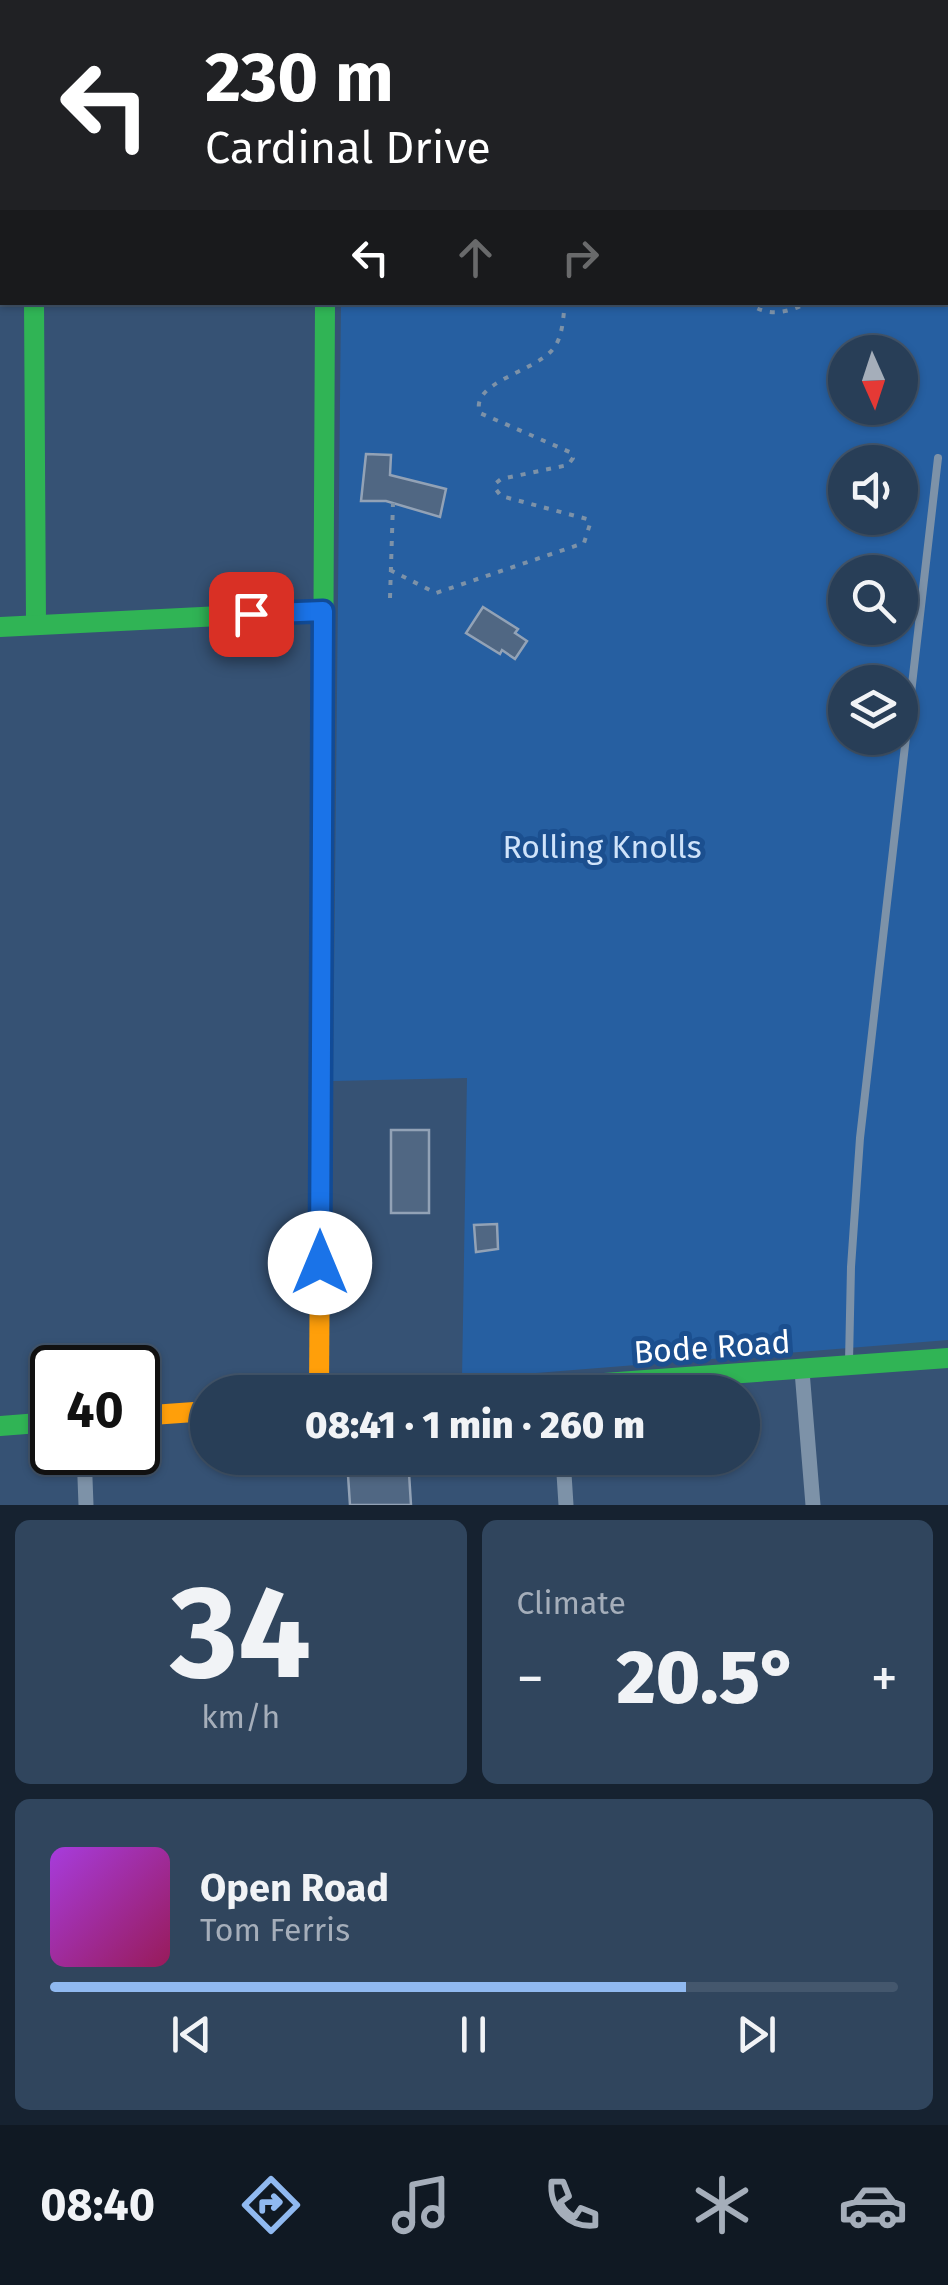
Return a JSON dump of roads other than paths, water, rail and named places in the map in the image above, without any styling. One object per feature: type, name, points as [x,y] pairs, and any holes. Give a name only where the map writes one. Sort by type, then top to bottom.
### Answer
[{"type":"street","points":[[34,305],[36,623]]},
{"type":"street","points":[[319,1375],[324,305]]},
{"type":"street","points":[[0,627],[323,611]]},
{"type":"street","name":"Bode Road","points":[[751,1375],[948,1358]]},
{"type":"street","points":[[802,1371],[813,1505]]},
{"type":"street","points":[[160,1414],[190,1412]]},
{"type":"street","points":[[0,1426],[30,1424]]},
{"type":"street","points":[[85,1475],[86,1505]]},
{"type":"street","points":[[564,1475],[566,1505]]},
{"type":"lane","points":[[849,1367],[860,1138],[938,458]]},
{"type":"park label","name":"Rolling Knolls","points":[[602,847]]}]
